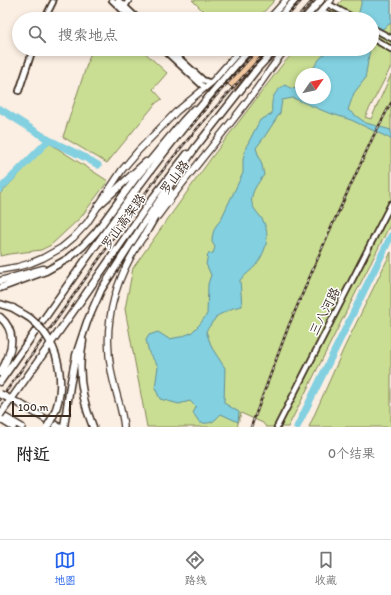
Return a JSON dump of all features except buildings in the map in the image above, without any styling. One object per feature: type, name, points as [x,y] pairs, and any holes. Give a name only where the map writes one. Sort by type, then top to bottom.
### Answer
[{"type":"highway","points":[[285,12],[296,0]]},
{"type":"highway","points":[[310,12],[321,0]]},
{"type":"highway","points":[[0,288],[62,262],[76,253],[89,240],[135,179],[183,121],[244,56]]},
{"type":"highway","name":"罗山高架路","points":[[0,382],[137,188],[199,108],[244,56]]},
{"type":"highway","name":"罗山高架路","points":[[0,414],[152,199],[214,120],[269,56]]},
{"type":"highway","points":[[64,427],[76,355],[82,334],[101,290],[195,148],[257,69]]},
{"type":"highway","points":[[98,206],[168,139]]},
{"type":"highway","points":[[144,236],[195,148]]},
{"type":"highway","points":[[0,281],[36,273]]},
{"type":"highway","points":[[0,304],[12,308],[32,320],[46,336],[56,355],[60,371],[60,394],[56,410],[47,427]]},
{"type":"highway","points":[[92,427],[83,392],[81,368],[84,335],[93,307]]},
{"type":"highway","points":[[0,317],[7,325],[12,340],[9,357],[0,373]]},
{"type":"highway","points":[[0,394],[59,427]]},
{"type":"highway","points":[[0,419],[14,427]]},
{"type":"main road","points":[[275,12],[286,0]]},
{"type":"main road","points":[[322,10],[330,2]]},
{"type":"main road","points":[[0,270],[31,263],[68,243],[87,223],[122,170],[151,137],[176,112],[212,82],[235,56]]},
{"type":"main road","name":"罗山路","points":[[124,427],[111,369],[109,352],[110,317],[116,291],[124,271],[136,248],[180,186],[247,102],[280,56]]},
{"type":"main road","points":[[0,414],[22,427]]},
{"type":"street","points":[[112,0],[129,12]]},
{"type":"street","points":[[118,0],[127,12]]},
{"type":"street","points":[[124,8],[129,0]]},
{"type":"street","points":[[48,12],[53,2]]},
{"type":"street","points":[[330,2],[345,12]]},
{"type":"street","points":[[322,10],[326,12]]},
{"type":"street","points":[[379,32],[391,38]]},
{"type":"street","points":[[379,42],[391,49]]},
{"type":"street","points":[[19,91],[31,56]]},
{"type":"street","points":[[171,56],[205,88]]},
{"type":"street","points":[[177,56],[203,80],[212,82]]},
{"type":"street","name":"三八河路","points":[[277,427],[391,204]]},
{"type":"green space","points":[[192,0],[275,0],[264,12],[204,12]]},
{"type":"green space","points":[[342,0],[391,0],[391,67],[365,117],[371,119],[391,75],[391,223],[288,427],[266,427],[263,423],[241,413],[237,427],[147,427],[125,309],[133,268],[212,157],[290,56],[379,56],[379,12],[331,12]]},
{"type":"green space","points":[[90,56],[149,56],[167,73],[153,89],[162,99],[156,103],[107,163],[63,137]]},
{"type":"green space","points":[[49,143],[108,181],[81,217],[51,245],[41,250],[0,256],[0,194]]},
{"type":"green space","points":[[391,252],[391,427],[309,427],[344,348]]},
{"type":"water","points":[[362,0],[391,0],[391,23],[379,31],[379,12],[359,12]]},
{"type":"water","points":[[322,56],[369,56],[365,79],[354,93],[348,110],[366,123],[391,130],[391,140],[351,120],[307,104],[331,104],[331,68],[313,68]]},
{"type":"water","points":[[285,85],[295,88],[295,99],[282,100],[280,113],[256,148],[264,175],[256,186],[252,197],[252,203],[266,228],[267,241],[263,253],[253,269],[240,280],[242,306],[233,308],[217,316],[206,331],[212,348],[225,368],[224,403],[239,412],[238,422],[221,414],[212,422],[200,423],[193,413],[196,407],[190,401],[179,404],[160,399],[155,388],[158,366],[149,353],[146,340],[149,335],[158,332],[169,339],[191,333],[207,314],[208,284],[211,275],[206,264],[208,254],[213,253],[215,247],[212,242],[212,236],[216,225],[220,221],[243,173],[243,159],[246,147],[260,120],[272,114],[272,101],[277,91]]},
{"type":"waterway","points":[[0,109],[49,140],[98,165]]},
{"type":"waterway","points":[[0,189],[49,140]]},
{"type":"waterway","points":[[297,427],[391,236]]},
{"type":"railway","points":[[291,12],[302,0]]},
{"type":"railway","points":[[302,12],[313,0]]},
{"type":"railway","points":[[189,129],[252,56]]},
{"type":"railway","points":[[0,400],[144,195],[204,120],[262,56]]},
{"type":"railway","points":[[251,427],[289,325],[330,230],[373,137],[391,103]]}]
